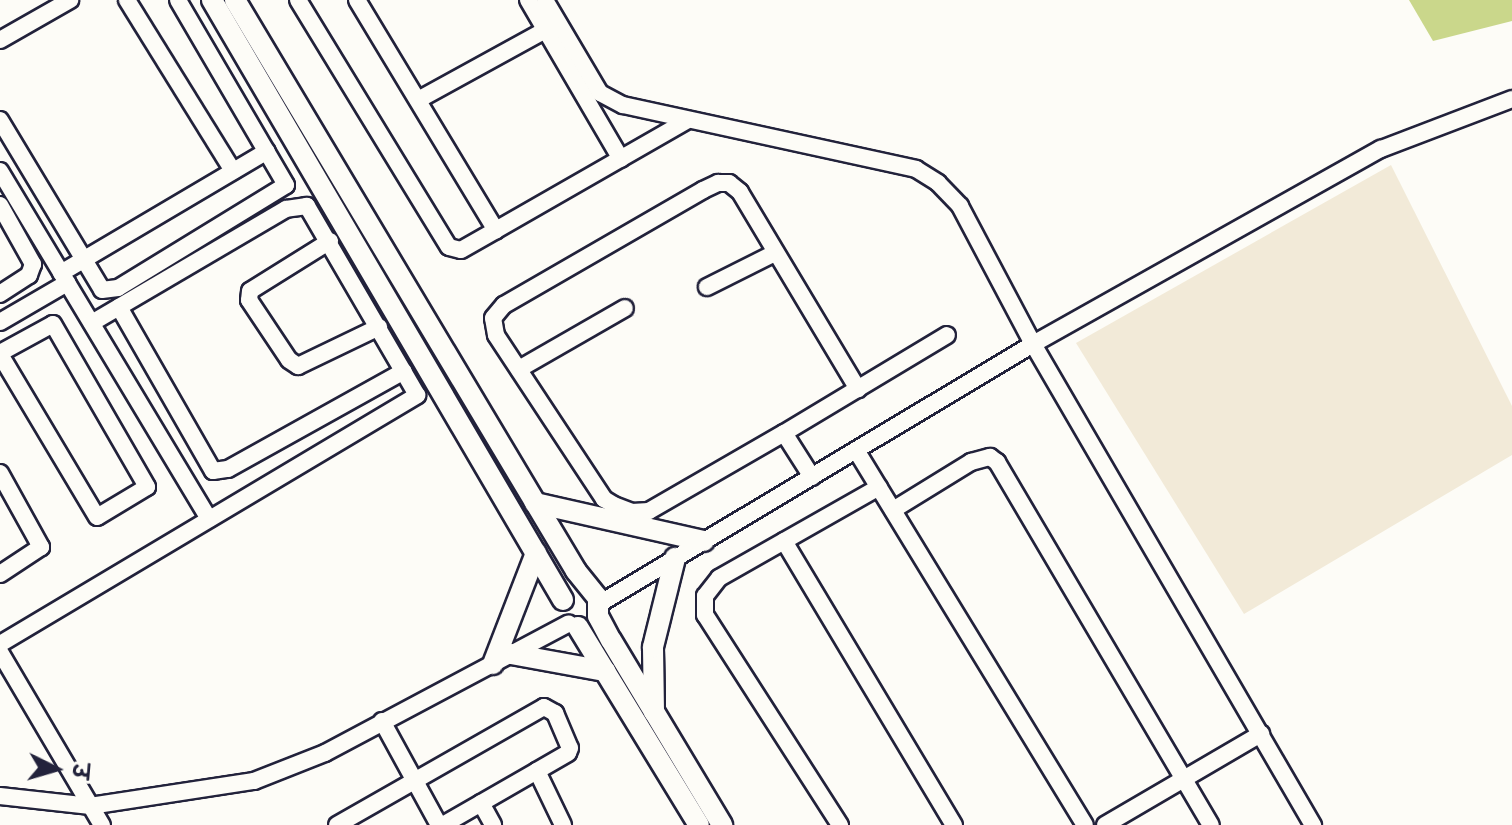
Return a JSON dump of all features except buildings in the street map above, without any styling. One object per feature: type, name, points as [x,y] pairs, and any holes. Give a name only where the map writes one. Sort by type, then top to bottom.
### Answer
[{"type":"main road","points":[[212,0],[563,600]]},
{"type":"main road","points":[[235,0],[595,603],[654,712],[722,825]]},
{"type":"main road","points":[[535,503],[704,541]]},
{"type":"main road","points":[[536,553],[502,659],[605,671]]},
{"type":"main road","points":[[654,712],[653,647],[675,558]]},
{"type":"main road","points":[[595,603],[574,589],[563,600],[561,610],[605,671],[699,825]]},
{"type":"main road","points":[[574,625],[590,625],[595,603]]},
{"type":"street","points":[[0,40],[70,0]]},
{"type":"street","points":[[127,0],[233,171]]},
{"type":"street","points":[[0,120],[102,290],[118,288],[286,185],[178,0]]},
{"type":"street","points":[[298,0],[449,247],[461,250],[686,121]]},
{"type":"street","points":[[357,0],[496,230]]},
{"type":"street","points":[[528,0],[621,159]]},
{"type":"street","points":[[545,0],[600,93],[623,105],[916,169],[938,183],[960,206],[1033,344],[1313,825]]},
{"type":"street","points":[[418,100],[547,29]]},
{"type":"street","points":[[595,603],[1033,344],[1381,149],[1512,99]]},
{"type":"street","points":[[0,322],[64,278],[85,259],[267,151]]},
{"type":"street","points":[[0,171],[209,519]]},
{"type":"street","points":[[858,389],[740,192],[729,183],[718,183],[504,305],[493,318],[493,329],[604,499],[632,512],[649,511],[784,433],[858,389],[947,335]]},
{"type":"street","points":[[0,205],[33,264],[29,275],[0,294]]},
{"type":"street","points":[[0,644],[417,395],[307,206],[299,205],[92,323]]},
{"type":"street","points":[[330,241],[250,291],[249,300],[289,360],[298,366],[379,327]]},
{"type":"street","points":[[707,287],[775,253]]},
{"type":"street","points":[[119,307],[213,471],[228,469],[404,371]]},
{"type":"street","points":[[519,369],[625,308]]},
{"type":"street","points":[[53,324],[147,487],[97,517],[0,353],[53,324]]},
{"type":"street","points":[[784,433],[812,477]]},
{"type":"street","points":[[856,450],[1085,825]]},
{"type":"street","points":[[893,510],[971,462],[990,457],[997,462],[1211,825]]},
{"type":"street","points":[[0,473],[41,547],[0,574]]},
{"type":"street","points":[[840,825],[705,615],[705,596],[719,578],[879,487]]},
{"type":"street","points":[[784,541],[954,825]]},
{"type":"street","points":[[0,796],[90,806],[254,781],[325,753],[502,659],[574,625]]},
{"type":"street","points":[[0,652],[102,825]]},
{"type":"street","points":[[337,825],[414,780],[544,707],[555,713],[570,748],[568,753],[441,825],[414,780],[382,721]]},
{"type":"street","points":[[1105,825],[1261,734]]},
{"type":"street","points":[[537,771],[563,825]]},
{"type":"street","points":[[481,803],[493,825]]},
{"type":"shaded area","points":[[1391,165],[1512,406],[1512,455],[1244,614],[1076,343]]},
{"type":"green space","points":[[1409,0],[1512,0],[1512,21],[1433,41]]}]
